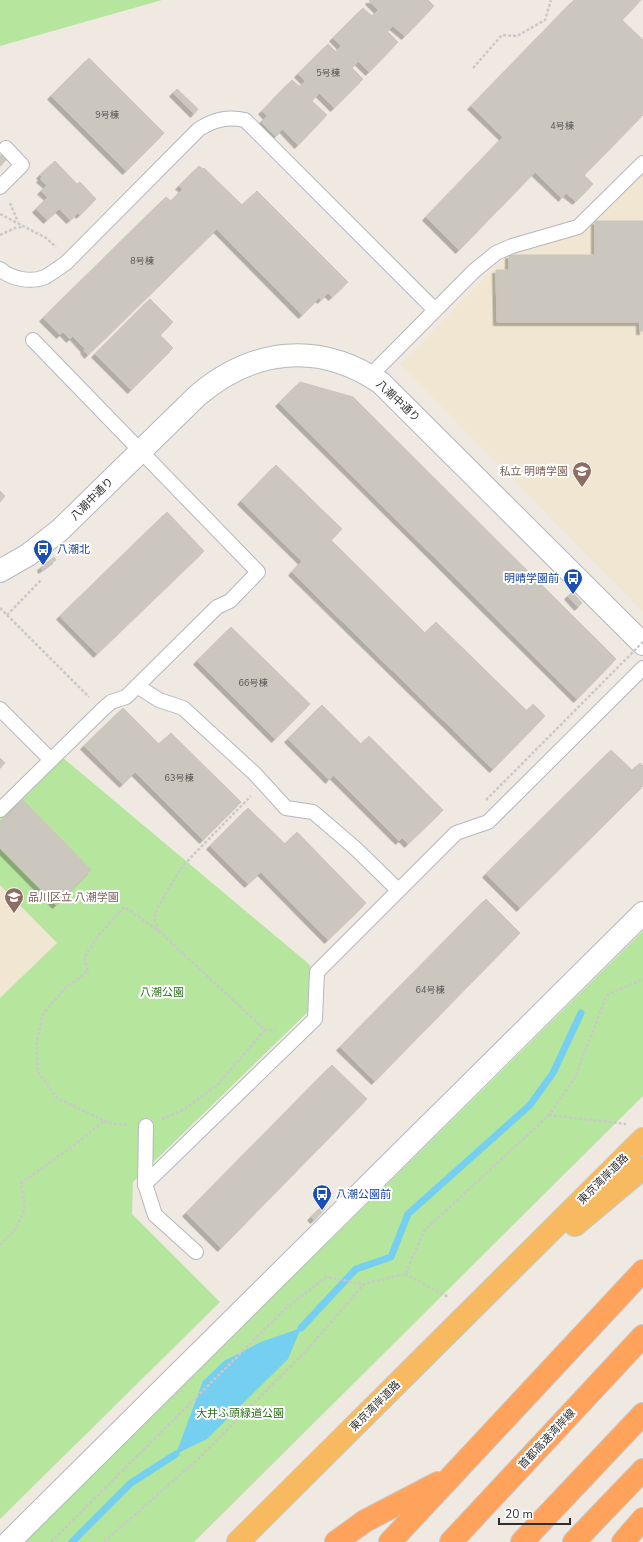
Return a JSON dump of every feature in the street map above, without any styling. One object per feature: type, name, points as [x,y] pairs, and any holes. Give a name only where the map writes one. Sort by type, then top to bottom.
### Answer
[{"type":"highway","name":"東京湾岸道路","points":[[238,1542],[643,1139]]},
{"type":"highway","name":"東京湾岸道路","points":[[512,1270],[567,1232],[643,1168]]},
{"type":"highway","points":[[390,1542],[454,1476],[643,1271]]},
{"type":"highway","name":"首都高速湾岸線","points":[[450,1542],[643,1336]]},
{"type":"highway","points":[[522,1542],[643,1414]]},
{"type":"highway","points":[[574,1542],[643,1470]]},
{"type":"highway","points":[[336,1542],[365,1521],[454,1476]]},
{"type":"highway","points":[[623,1542],[643,1518]]},
{"type":"street","name":"八潮中通り","points":[[0,571],[28,555],[60,530],[197,396],[216,380],[242,366],[257,361],[286,355],[308,356],[355,368],[370,376],[392,393],[643,643]]},
{"type":"street","points":[[9,1542],[643,913]]},
{"type":"lane","points":[[0,269],[5,274],[29,280],[44,277],[66,263],[199,129],[209,122],[222,118],[236,118],[245,120],[435,310]]},
{"type":"lane","points":[[0,187],[22,165],[6,148]]},
{"type":"lane","points":[[370,376],[474,271],[496,253],[512,246],[578,227],[643,163]]},
{"type":"lane","points":[[0,810],[111,702],[126,697],[217,607],[230,601],[258,572],[33,340]]},
{"type":"lane","points":[[145,1184],[315,1019],[318,972],[456,833],[488,822],[643,668]]},
{"type":"lane","points":[[137,686],[159,700],[182,708],[260,779],[286,808],[313,812],[355,848],[398,890]]},
{"type":"lane","points":[[0,709],[51,760]]},
{"type":"lane","points":[[146,1126],[145,1184],[155,1215],[196,1252]]},
{"type":"path","points":[[473,68],[502,35],[517,36],[545,20],[552,0]]},
{"type":"path","points":[[0,214],[46,238],[55,245],[66,263]]},
{"type":"path","points":[[0,235],[14,228],[23,226]]},
{"type":"path","points":[[7,615],[42,579]]},
{"type":"path","points":[[0,608],[91,699]]},
{"type":"path","points":[[486,800],[643,643]]},
{"type":"path","points":[[159,931],[154,918],[180,870],[194,853],[254,793],[260,779]]},
{"type":"path","points":[[124,907],[159,931],[265,1030],[218,1084],[185,1109],[146,1126],[109,1123],[58,1098],[38,1072],[36,1046],[43,1014],[64,989],[88,971],[84,958],[98,936],[124,907]]},
{"type":"path","points":[[406,1274],[424,1231],[549,1115],[574,1079],[607,995],[643,979]]},
{"type":"path","points":[[549,1115],[627,1124]]},
{"type":"path","points":[[0,1246],[16,1229],[25,1208],[21,1183],[77,1143],[104,1121]]},
{"type":"path","points":[[50,1542],[284,1310],[326,1277],[364,1284],[406,1274],[448,1297]]},
{"type":"path","points":[[104,1542],[208,1449],[307,1350],[364,1284]]},
{"type":"shaded area","name":"私立 明晴学園","points":[[643,174],[643,612],[400,364],[511,251],[584,233]]},
{"type":"shaded area","name":"品川区立 八潮学園","points":[[0,885],[57,943],[0,998]]},
{"type":"green space","points":[[0,0],[162,0],[0,46]]},
{"type":"green space","name":"八潮公園","points":[[62,757],[310,965],[313,1007],[133,1182],[132,1214],[220,1302],[0,1519],[0,998],[57,943],[0,885],[0,819]]},
{"type":"green space","name":"大井ふ頭緑道公園","points":[[643,931],[643,1096],[194,1542],[25,1542]]},
{"type":"water","points":[[301,1328],[288,1359],[207,1439],[176,1454],[203,1381],[224,1361],[261,1342]]},
{"type":"building","points":[[428,0],[434,6],[405,36],[393,26],[387,31],[398,42],[369,72],[358,61],[352,68],[363,79],[334,108],[319,93],[312,101],[327,115],[298,145],[283,129],[276,136],[261,122],[267,116],[262,111],[292,80],[300,87],[305,81],[298,74],[328,44],[336,52],[341,46],[333,38],[363,8],[372,16],[378,10],[369,1]]},
{"type":"building","points":[[574,0],[641,0],[622,20],[643,40],[643,115],[584,175],[593,184],[576,201],[566,193],[562,198],[535,172],[459,250],[426,217],[503,137],[471,106]]},
{"type":"building","points":[[89,58],[164,133],[126,171],[51,96]]},
{"type":"building","points":[[177,89],[198,109],[194,114],[173,93]]},
{"type":"building","points":[[1,155],[6,160],[0,166],[0,156]]},
{"type":"building","points":[[55,161],[77,184],[80,182],[96,199],[80,215],[78,213],[70,220],[59,209],[47,220],[36,209],[48,197],[41,191],[47,185],[40,179],[42,177],[40,175]]},
{"type":"building","points":[[199,166],[203,169],[204,168],[242,205],[257,191],[348,282],[332,297],[328,293],[321,300],[319,298],[302,315],[217,229],[88,355],[84,350],[85,349],[73,336],[70,339],[63,332],[60,335],[43,318],[166,197],[171,201],[183,189],[179,186]]},
{"type":"building","points":[[595,221],[643,221],[643,331],[640,331],[640,322],[497,322],[496,270],[509,270],[509,255],[595,255]]},
{"type":"building","points":[[150,299],[173,322],[160,335],[173,348],[131,390],[95,354]]},
{"type":"building","points":[[300,382],[353,397],[616,659],[577,699],[279,403]]},
{"type":"building","points":[[276,465],[342,529],[331,540],[425,633],[436,622],[527,711],[533,704],[545,716],[493,769],[292,572],[302,561],[241,501]]},
{"type":"building","points":[[0,491],[5,496],[0,502]]},
{"type":"building","points":[[167,512],[204,551],[97,654],[60,616]]},
{"type":"building","points":[[54,557],[56,560],[42,570],[41,567]]},
{"type":"building","points":[[572,592],[582,603],[578,607],[568,596]]},
{"type":"building","points":[[231,627],[310,704],[275,739],[197,661]]},
{"type":"building","points":[[322,705],[361,744],[369,736],[443,810],[408,844],[402,838],[399,841],[333,775],[329,780],[288,739]]},
{"type":"building","points":[[123,708],[159,744],[171,733],[241,802],[203,840],[135,772],[123,784],[84,746]]},
{"type":"building","points":[[611,750],[632,770],[640,763],[643,766],[643,786],[520,908],[486,874]]},
{"type":"building","points":[[0,758],[5,763],[0,768]]},
{"type":"building","points":[[23,800],[91,870],[56,905],[0,848],[0,823]]},
{"type":"building","points":[[248,808],[285,844],[297,832],[366,903],[328,940],[261,872],[248,884],[210,846]]},
{"type":"building","points":[[486,899],[520,933],[375,1081],[340,1047]]},
{"type":"building","points":[[332,1065],[367,1099],[221,1248],[186,1213]]},
{"type":"building","points":[[322,1206],[325,1209],[314,1220],[311,1217]]},
{"type":"waterway","points":[[301,1328],[356,1269],[391,1257],[408,1214],[530,1105],[553,1073],[581,1013]]},
{"type":"waterway","points":[[72,1542],[131,1483],[176,1454]]},
{"type":"place","name":"私立 明晴学園","points":[[582,488]]},
{"type":"place","name":"八潮北","points":[[43,566]]},
{"type":"place","name":"明晴学園前","points":[[573,595]]},
{"type":"place","name":"品川区立 八潮学園","points":[[14,914]]},
{"type":"place","name":"八潮公園前","points":[[322,1211]]}]
